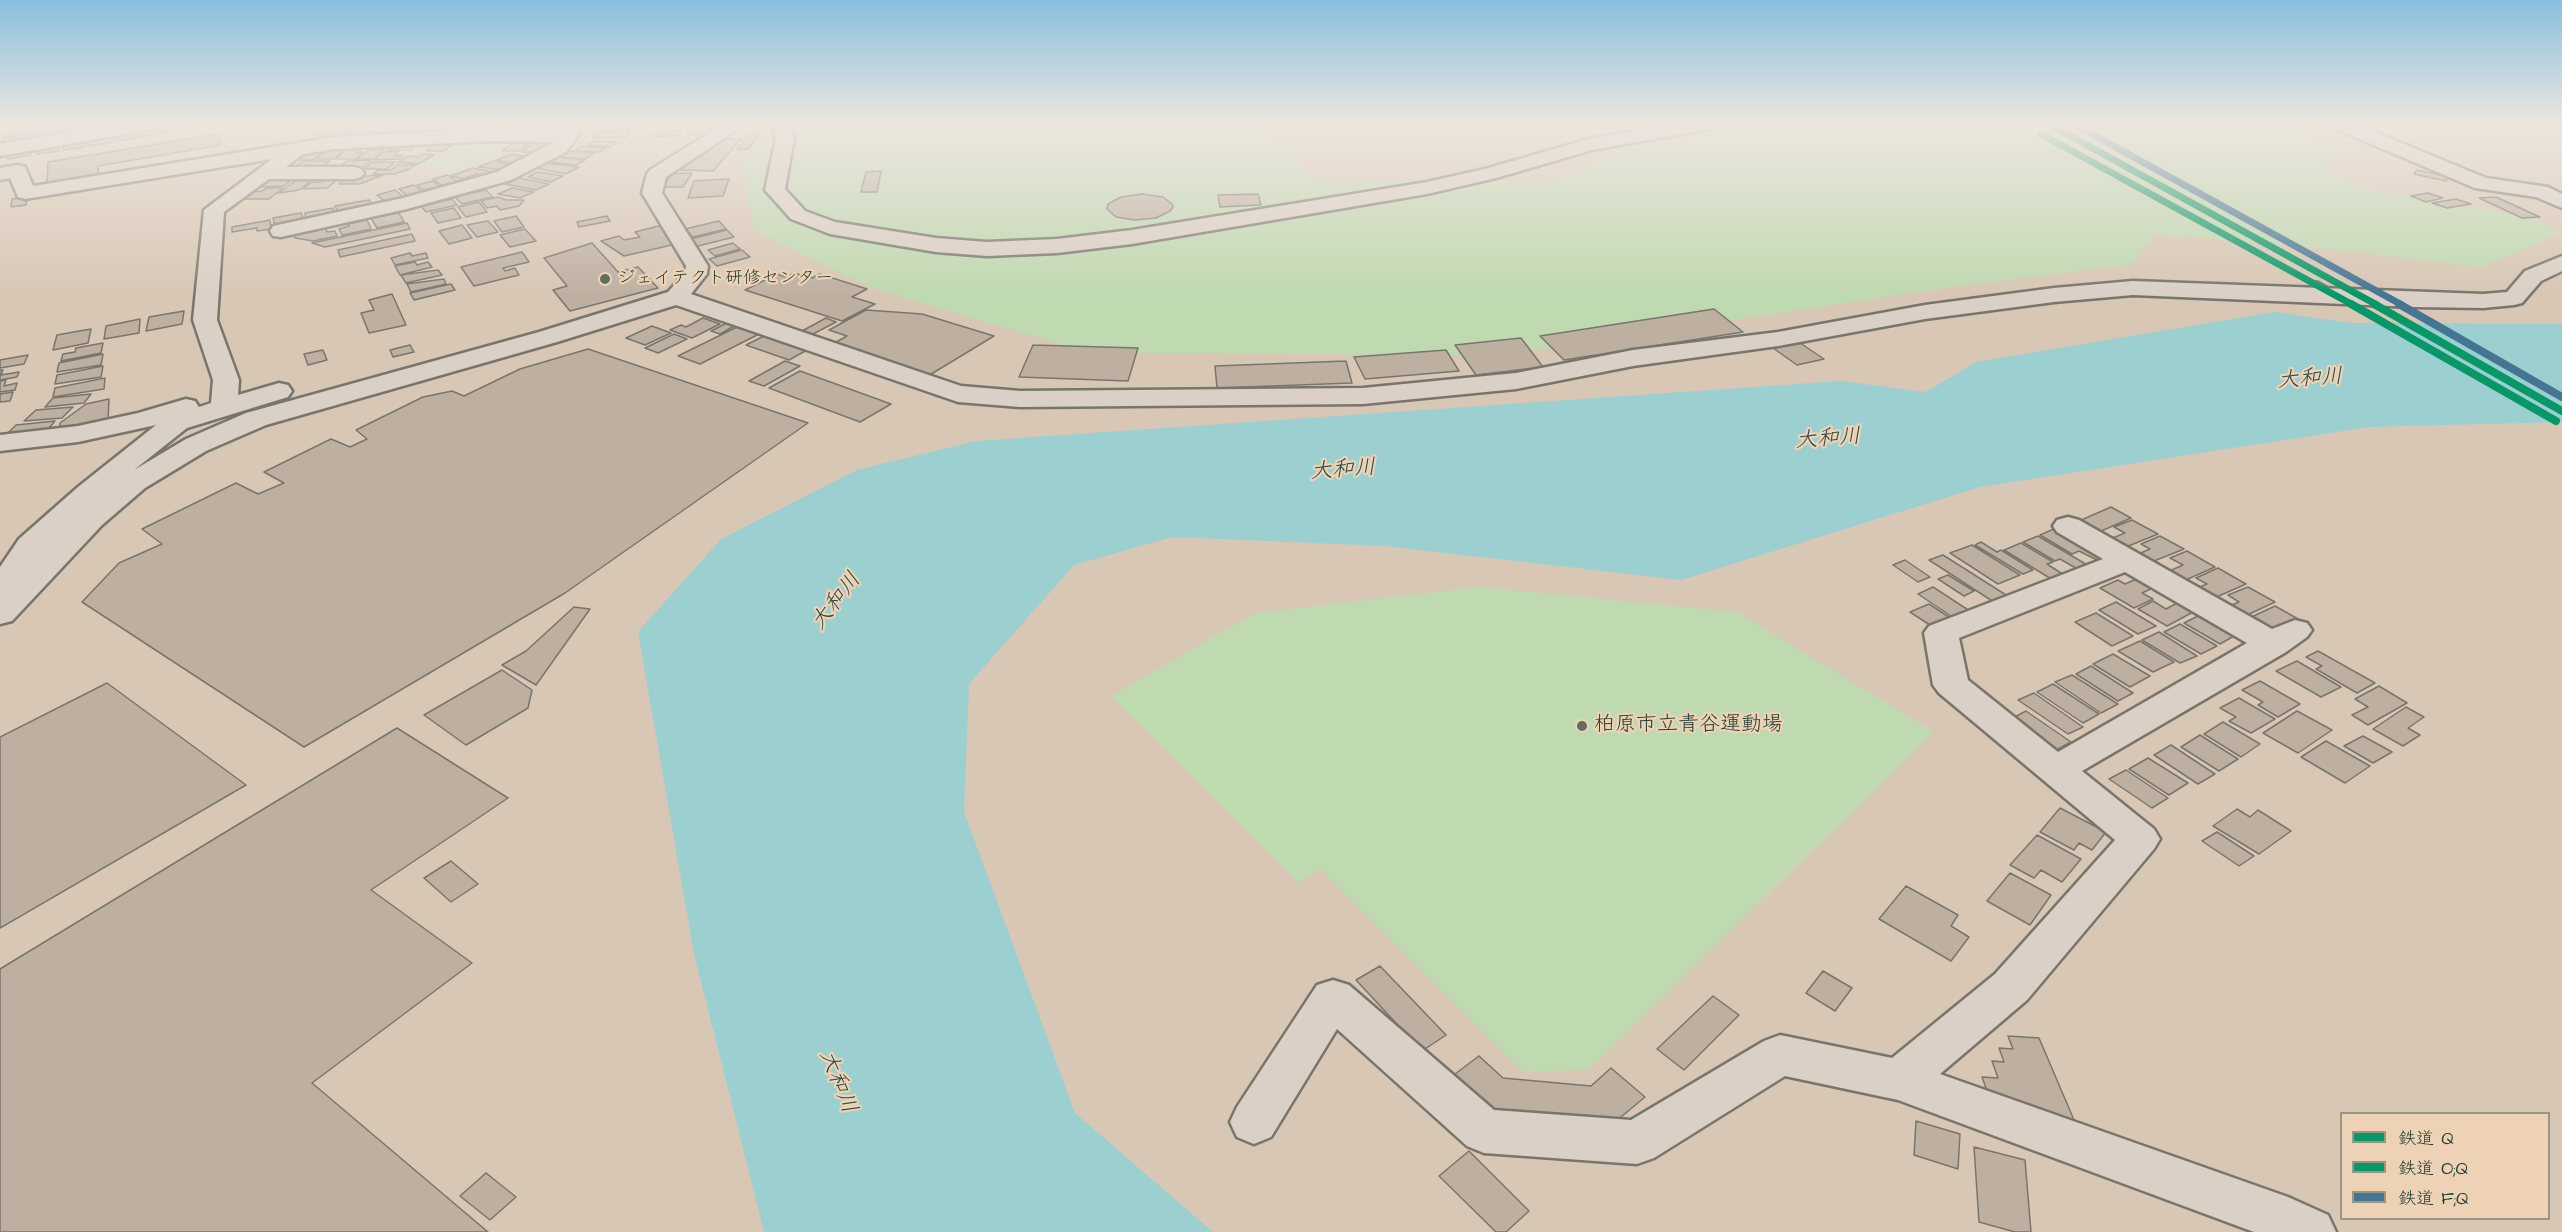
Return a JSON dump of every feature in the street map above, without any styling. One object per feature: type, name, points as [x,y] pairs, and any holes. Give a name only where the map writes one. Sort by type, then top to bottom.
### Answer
[{"type":"street","points":[[18,180],[17,195],[90,180]]},
{"type":"street","points":[[224,401],[226,380],[205,320],[214,210],[255,180]]},
{"type":"street","points":[[281,231],[407,203],[488,180]]},
{"type":"street","points":[[0,614],[91,519],[135,482],[196,446],[256,419],[533,341],[676,297],[696,274],[697,266],[652,193],[655,180]]},
{"type":"street","points":[[777,180],[775,190],[798,215],[830,228],[936,246],[987,249],[1057,246],[1132,237],[1460,180]]},
{"type":"street","points":[[2474,180],[2482,184],[2541,191],[2562,202]]},
{"type":"street","points":[[676,297],[958,394],[1020,399],[1351,396],[1516,381],[1633,358],[1778,339],[1926,312],[2054,295],[2133,288],[2425,300],[2483,301],[2514,298],[2533,276],[2562,263]]},
{"type":"street","points":[[0,443],[89,432],[456,350],[506,341],[533,341]]},
{"type":"street","points":[[0,590],[30,546],[88,494],[177,422],[224,401]]},
{"type":"street","points":[[2057,769],[2285,637],[2128,560],[2068,526]]},
{"type":"street","points":[[1899,1080],[2011,987],[2140,838],[1951,685],[1941,633],[2128,560]]},
{"type":"street","points":[[1254,1122],[1333,998],[1484,1131],[1637,1142],[1780,1054],[1899,1080],[2270,1214],[2310,1232]]},
{"type":"green space","points":[[744,180],[2350,180],[2369,190],[2535,218],[2561,233],[2481,267],[2322,248],[2155,234],[2132,264],[1945,288],[1501,355],[1090,353],[872,288],[755,231]]},
{"type":"green space","points":[[1480,587],[1737,612],[1934,732],[1588,1070],[1523,1072],[1320,869],[1299,883],[1111,696],[1255,613]]},
{"type":"water","name":"大和川","points":[[2275,312],[2351,323],[2562,324],[2562,422],[2369,427],[1980,487],[1681,580],[1385,546],[1172,537],[1074,565],[969,684],[964,812],[1075,1113],[1213,1232],[764,1232],[694,954],[638,632],[721,539],[857,470],[976,441],[1841,381],[1926,392],[1976,362]]},
{"type":"building","points":[[47,180],[73,180],[47,185]]},
{"type":"building","points":[[265,180],[291,181],[284,186],[257,187]]},
{"type":"building","points":[[337,180],[327,188],[303,189],[312,182]]},
{"type":"building","points":[[343,180],[369,180],[360,184],[339,184]]},
{"type":"building","points":[[435,180],[456,180],[462,185],[447,189]]},
{"type":"building","points":[[513,180],[531,180],[549,184],[536,190],[505,184]]},
{"type":"building","points":[[668,180],[687,180],[683,187],[663,187]]},
{"type":"building","points":[[728,180],[723,196],[688,198],[694,181]]},
{"type":"building","points":[[864,180],[879,180],[877,192],[861,192]]},
{"type":"building","points":[[295,181],[311,181],[299,190],[279,193]]},
{"type":"building","points":[[433,181],[445,190],[429,194],[417,185]]},
{"type":"building","points":[[414,185],[425,194],[410,198],[399,189]]},
{"type":"building","points":[[267,188],[283,188],[269,199],[239,199],[250,192]]},
{"type":"building","points":[[512,188],[534,192],[520,198],[498,194]]},
{"type":"building","points":[[395,190],[406,199],[388,204],[377,195]]},
{"type":"building","points":[[486,190],[493,197],[462,204],[455,197]]},
{"type":"building","points":[[2428,193],[2443,198],[2426,202],[2411,196]]},
{"type":"building","points":[[1142,194],[1163,197],[1173,207],[1156,218],[1135,220],[1116,217],[1107,209],[1108,204],[1121,197]]},
{"type":"building","points":[[1258,194],[1261,205],[1220,207],[1218,195]]},
{"type":"building","points":[[27,197],[26,205],[11,207],[12,199]]},
{"type":"building","points":[[498,197],[506,200],[524,200],[519,206],[500,210],[497,206],[487,208],[481,201]]},
{"type":"building","points":[[2496,197],[2540,217],[2522,218],[2479,198]]},
{"type":"building","points":[[452,199],[457,205],[426,212],[421,206]]},
{"type":"building","points":[[2456,199],[2471,204],[2447,208],[2432,203]]},
{"type":"building","points":[[369,200],[372,204],[360,206],[362,211],[339,215],[335,206]]},
{"type":"building","points":[[479,202],[487,212],[466,217],[458,207]]},
{"type":"building","points":[[333,208],[336,216],[306,219],[305,213]]},
{"type":"building","points":[[454,208],[461,218],[438,223],[431,213]]},
{"type":"building","points":[[301,213],[304,222],[276,228],[273,218]]},
{"type":"building","points":[[399,213],[404,222],[377,228],[371,218]]},
{"type":"building","points":[[516,216],[524,227],[502,232],[494,221]]},
{"type":"building","points":[[607,216],[610,221],[579,227],[577,222]]},
{"type":"building","points":[[270,220],[271,229],[257,231],[257,228],[232,232],[232,227]]},
{"type":"building","points":[[367,220],[371,229],[342,235],[339,229],[349,226],[348,224]]},
{"type":"building","points":[[488,221],[498,232],[477,237],[467,225]]},
{"type":"building","points":[[719,221],[726,229],[693,237],[685,229]]},
{"type":"building","points":[[407,223],[410,229],[325,247],[312,243]]},
{"type":"building","points":[[462,225],[472,238],[449,244],[439,231]]},
{"type":"building","points":[[659,226],[676,244],[624,256],[601,241],[619,236],[624,240],[640,237],[635,232]]},
{"type":"building","points":[[325,227],[327,232],[335,231],[337,236],[313,241],[295,238],[293,233]]},
{"type":"building","points":[[525,229],[536,241],[510,247],[500,235]]},
{"type":"building","points":[[727,230],[734,237],[698,246],[691,239]]},
{"type":"building","points":[[412,234],[415,241],[340,257],[338,250]]},
{"type":"building","name":"ジェイテクト研修センター","points":[[592,243],[618,272],[638,267],[658,288],[570,311],[553,290],[567,286],[544,258]]},
{"type":"building","points":[[733,243],[740,249],[715,256],[708,250]]},
{"type":"building","points":[[742,250],[750,257],[717,266],[709,259]]},
{"type":"building","points":[[522,252],[529,262],[503,268],[505,271],[515,268],[519,275],[474,286],[461,267]]},
{"type":"building","points":[[410,253],[412,256],[426,253],[428,258],[395,265],[391,258]]},
{"type":"building","points":[[415,262],[417,265],[428,262],[432,267],[400,275],[395,266]]},
{"type":"building","points":[[438,270],[442,275],[406,283],[401,275]]},
{"type":"building","points":[[794,273],[812,278],[820,274],[867,289],[852,297],[875,304],[842,321],[745,290],[777,274],[786,277]]},
{"type":"building","points":[[444,279],[446,284],[411,292],[407,284]]},
{"type":"building","points":[[2305,281],[2318,281],[2334,290],[2321,291]]},
{"type":"building","points":[[451,284],[455,290],[414,300],[410,293]]},
{"type":"building","points":[[392,294],[406,325],[369,333],[361,313],[374,310],[369,300]]},
{"type":"building","points":[[1714,309],[1743,332],[1564,360],[1540,336]]},
{"type":"building","points":[[866,310],[922,314],[994,336],[928,376],[831,345],[847,336],[829,330]]},
{"type":"building","points":[[184,311],[182,324],[146,331],[149,317]]},
{"type":"building","points":[[703,318],[720,324],[692,338],[670,330],[681,325],[686,327]]},
{"type":"building","points":[[826,318],[836,322],[813,334],[802,331]]},
{"type":"building","points":[[140,319],[139,333],[104,339],[106,326]]},
{"type":"building","points":[[727,323],[736,325],[720,334],[711,331]]},
{"type":"building","points":[[652,326],[671,333],[645,345],[626,338]]},
{"type":"building","points":[[737,327],[759,334],[700,364],[678,356]]},
{"type":"building","points":[[91,329],[88,343],[53,350],[57,335]]},
{"type":"building","points":[[674,334],[687,339],[658,353],[645,348]]},
{"type":"building","points":[[764,336],[807,350],[789,360],[746,345]]},
{"type":"building","points":[[1521,338],[1543,367],[1476,375],[1455,345]]},
{"type":"building","points":[[103,343],[101,353],[61,361],[63,354],[75,352],[76,348]]},
{"type":"building","points":[[1800,343],[1824,359],[1797,365],[1773,348]]},
{"type":"building","points":[[410,345],[414,352],[393,357],[390,350]]},
{"type":"building","points":[[1033,345],[1138,348],[1128,381],[1019,377]]},
{"type":"building","points":[[588,349],[808,423],[565,593],[304,747],[82,602],[119,563],[162,544],[142,529],[236,483],[258,494],[284,483],[264,472],[331,439],[350,447],[367,439],[356,430],[423,397],[452,391],[464,396],[520,369]]},
{"type":"building","points":[[323,350],[327,360],[308,365],[304,354]]},
{"type":"building","points":[[1446,350],[1459,371],[1365,379],[1354,357]]},
{"type":"building","points":[[103,354],[101,365],[57,372],[59,363]]},
{"type":"building","points":[[28,355],[24,364],[0,368],[0,360]]},
{"type":"building","points":[[785,361],[800,366],[764,386],[749,381]]},
{"type":"building","points":[[1346,361],[1352,383],[1217,388],[1215,366]]},
{"type":"building","points":[[103,366],[101,377],[55,384],[57,375]]},
{"type":"building","points":[[0,370],[3,370],[1,375],[19,372],[17,377],[0,380]]},
{"type":"building","points":[[800,371],[891,404],[860,422],[769,388]]},
{"type":"building","points":[[105,378],[104,389],[53,397],[55,388]]},
{"type":"building","points":[[6,380],[4,386],[17,383],[15,390],[0,392],[0,381]]},
{"type":"building","points":[[13,392],[10,401],[0,402],[0,394]]},
{"type":"building","points":[[91,394],[84,403],[45,407],[53,398]]},
{"type":"building","points":[[109,399],[108,421],[59,432],[60,423],[86,404]]},
{"type":"building","points":[[73,407],[62,418],[24,421],[36,410]]},
{"type":"building","points":[[55,421],[44,434],[20,436],[25,432],[8,433],[16,425]]},
{"type":"building","points":[[2111,507],[2131,518],[2099,532],[2079,521]]},
{"type":"building","points":[[2132,520],[2158,534],[2126,547],[2110,539],[2125,533],[2114,527]]},
{"type":"building","points":[[2056,528],[2106,556],[2097,560],[2079,551],[2072,554],[2040,535]]},
{"type":"building","points":[[2038,536],[2089,566],[2079,570],[2060,559],[2055,561],[2023,542]]},
{"type":"building","points":[[2160,536],[2184,549],[2149,563],[2136,555],[2150,549],[2141,544]]},
{"type":"building","points":[[1981,542],[1997,552],[2001,550],[2033,570],[2023,574],[1975,545]]},
{"type":"building","points":[[2021,543],[2053,562],[2047,564],[2064,575],[2053,580],[2004,550]]},
{"type":"building","points":[[1972,545],[2020,575],[1998,584],[1950,553]]},
{"type":"building","points":[[2187,551],[2215,567],[2181,582],[2165,573],[2183,565],[2170,558]]},
{"type":"building","points":[[1943,555],[2014,600],[2000,606],[1929,560]]},
{"type":"building","points":[[1905,560],[1930,577],[1918,582],[1893,565]]},
{"type":"building","points":[[2218,568],[2246,584],[2212,599],[2195,589],[2207,584],[2196,578]]},
{"type":"building","points":[[1948,575],[1974,591],[1964,596],[1938,579]]},
{"type":"building","points":[[2139,578],[2155,587],[2142,593],[2153,599],[2134,608],[2100,588],[2118,580],[2125,584]]},
{"type":"building","points":[[1933,587],[1976,615],[1960,622],[1918,594]]},
{"type":"building","points":[[2248,587],[2275,602],[2243,617],[2227,607],[2239,602],[2228,595]]},
{"type":"building","points":[[2153,601],[2166,609],[2179,602],[2195,611],[2167,626],[2138,609]]},
{"type":"building","points":[[2116,602],[2156,626],[2138,634],[2099,610]]},
{"type":"building","points":[[1929,604],[1955,621],[1936,629],[1910,612]]},
{"type":"building","points":[[2275,606],[2300,620],[2270,634],[2245,620]]},
{"type":"building","points":[[574,607],[590,609],[536,685],[502,665],[526,651]]},
{"type":"building","points":[[2096,613],[2133,636],[2112,646],[2075,622]]},
{"type":"building","points":[[2198,616],[2234,636],[2220,644],[2184,623]]},
{"type":"building","points":[[2180,624],[2217,646],[2201,654],[2164,632]]},
{"type":"building","points":[[2159,632],[2197,656],[2180,663],[2142,640]]},
{"type":"building","points":[[2140,641],[2174,662],[2153,672],[2118,651]]},
{"type":"building","points":[[2318,651],[2375,683],[2357,693],[2316,669],[2322,666],[2306,657]]},
{"type":"building","points":[[2113,654],[2150,676],[2130,687],[2093,664]]},
{"type":"building","points":[[2297,661],[2341,687],[2321,697],[2276,671]]},
{"type":"building","points":[[2091,666],[2133,693],[2118,701],[2076,674]]},
{"type":"building","points":[[502,670],[532,690],[528,708],[466,745],[424,715]]},
{"type":"building","points":[[2072,675],[2118,704],[2101,713],[2055,682]]},
{"type":"building","points":[[2260,681],[2300,704],[2278,717],[2258,705],[2263,702],[2242,690]]},
{"type":"building","points":[[107,683],[246,785],[0,928],[0,737]]},
{"type":"building","points":[[2053,684],[2099,714],[2083,723],[2037,692]]},
{"type":"building","points":[[2379,686],[2407,703],[2368,725],[2352,715],[2368,707],[2355,699]]},
{"type":"building","points":[[2034,693],[2083,727],[2068,734],[2018,700]]},
{"type":"building","points":[[2239,698],[2275,719],[2251,733],[2229,721],[2236,717],[2220,708]]},
{"type":"building","points":[[2406,707],[2424,717],[2408,728],[2420,735],[2403,746],[2373,729]]},
{"type":"building","points":[[2026,711],[2071,742],[2056,750],[2011,719]]},
{"type":"building","points":[[2297,711],[2332,730],[2298,753],[2263,733]]},
{"type":"building","points":[[2223,722],[2260,744],[2241,757],[2204,734]]},
{"type":"building","points":[[397,728],[508,798],[371,890],[472,963],[312,1083],[488,1232],[0,1232],[0,969]]},
{"type":"building","points":[[2200,735],[2238,759],[2219,771],[2181,747]]},
{"type":"building","points":[[2363,736],[2392,752],[2373,763],[2344,746]]},
{"type":"building","points":[[2326,741],[2370,766],[2345,783],[2301,757]]},
{"type":"building","points":[[2171,745],[2215,774],[2198,784],[2154,755]]},
{"type":"building","points":[[2148,758],[2188,783],[2169,795],[2129,769]]},
{"type":"building","points":[[2126,770],[2168,798],[2152,808],[2109,779]]},
{"type":"building","points":[[2060,808],[2106,832],[2092,850],[2079,843],[2074,850],[2040,832]]},
{"type":"building","points":[[2237,809],[2250,817],[2258,810],[2291,831],[2259,854],[2213,826]]},
{"type":"building","points":[[2217,832],[2254,856],[2239,866],[2202,841]]},
{"type":"building","points":[[2037,835],[2081,859],[2062,882],[2041,870],[2034,878],[2010,865]]},
{"type":"building","points":[[451,861],[478,884],[451,902],[424,878]]},
{"type":"building","points":[[2010,873],[2051,895],[2030,925],[1987,901]]},
{"type":"building","points":[[1906,886],[1958,915],[1951,926],[1969,937],[1951,961],[1879,919]]},
{"type":"building","points":[[1380,966],[1446,1035],[1422,1051],[1356,980]]},
{"type":"building","points":[[1823,971],[1852,988],[1835,1011],[1806,993]]},
{"type":"building","points":[[1713,996],[1739,1015],[1684,1070],[1657,1049]]},
{"type":"building","points":[[2008,1036],[2039,1038],[2074,1120],[2035,1117],[2030,1104],[1991,1102],[1982,1077],[1998,1078],[1992,1061],[2004,1062],[1999,1048],[2013,1049]]},
{"type":"building","points":[[1479,1056],[1503,1078],[1591,1086],[1611,1068],[1645,1097],[1615,1122],[1493,1115],[1451,1077]]},
{"type":"building","points":[[1916,1121],[1960,1134],[1958,1169],[1914,1155]]},
{"type":"building","points":[[1974,1147],[2025,1160],[2031,1232],[2015,1232],[1979,1222]]},
{"type":"building","points":[[1469,1151],[1529,1211],[1506,1232],[1496,1232],[1439,1176]]},
{"type":"building","points":[[486,1173],[516,1197],[490,1220],[460,1196]]},
{"type":"rail line","name":"O;Q","points":[[2126,180],[2332,293],[2556,421]]},
{"type":"rail line","name":"Q","points":[[2152,180],[2338,283],[2562,411]]},
{"type":"rail line","name":"F;Q","points":[[2177,180],[2344,272],[2562,397]]},
{"type":"place","name":"ジェイテクト研修センター","points":[[605,279]]},
{"type":"place","name":"柏原市立青谷運動場","points":[[1582,726]]}]
